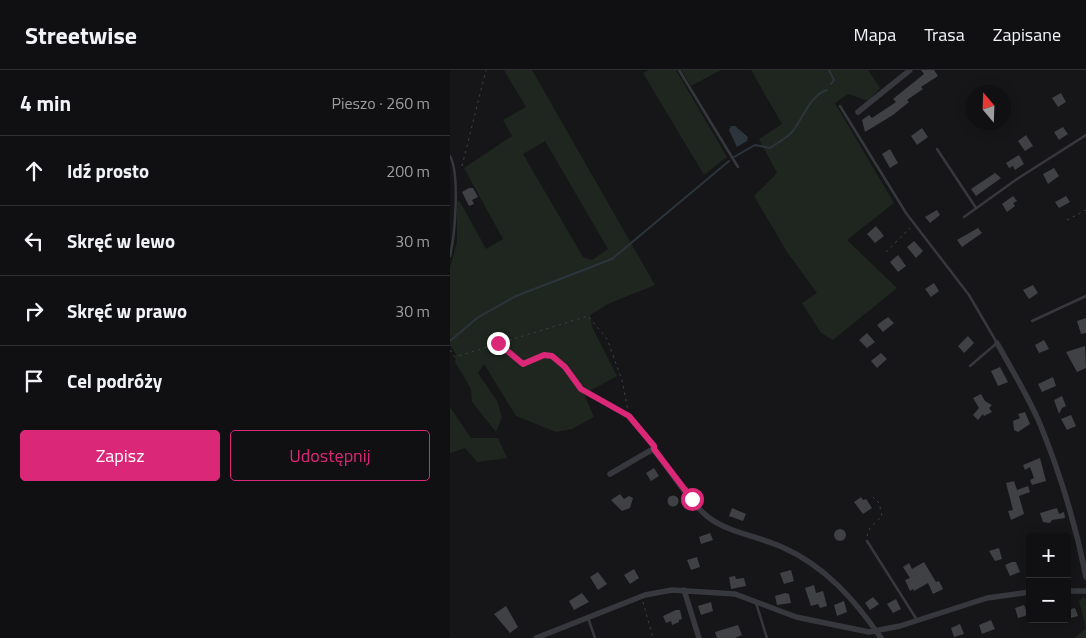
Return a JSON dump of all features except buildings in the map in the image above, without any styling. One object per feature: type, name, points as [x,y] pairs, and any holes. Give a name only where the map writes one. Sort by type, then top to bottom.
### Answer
[{"type":"street","points":[[858,112],[910,70]]},
{"type":"street","points":[[997,343],[1040,423],[1057,472],[1086,577]]},
{"type":"street","points":[[610,474],[654,447],[707,516],[725,527],[783,547],[832,578],[855,603],[881,638]]},
{"type":"street","points":[[536,638],[658,591],[684,590],[735,594],[809,620],[858,631],[876,632],[987,598],[1026,593]]},
{"type":"street","points":[[684,590],[699,638]]},
{"type":"street","points":[[1071,591],[1086,591]]},
{"type":"lane","points":[[678,70],[738,167]]},
{"type":"lane","points":[[840,106],[914,225],[969,295],[997,343],[970,366]]},
{"type":"lane","points":[[964,217],[1086,135]]},
{"type":"lane","points":[[937,149],[976,208]]},
{"type":"lane","points":[[450,156],[456,175],[455,237],[450,256]]},
{"type":"lane","points":[[1032,321],[1086,296]]},
{"type":"lane","points":[[868,541],[918,620]]},
{"type":"lane","points":[[756,601],[767,638]]},
{"type":"lane","points":[[588,618],[595,638]]},
{"type":"path","points":[[462,166],[486,70]]},
{"type":"path","points":[[1067,220],[1086,210]]},
{"type":"path","points":[[886,252],[914,225]]},
{"type":"path","points":[[450,350],[455,357],[588,316],[607,339],[622,380],[629,416]]},
{"type":"path","points":[[498,343],[523,364],[544,355],[552,356],[565,367],[581,389],[629,416],[654,447]]},
{"type":"path","points":[[868,541],[870,528],[882,516],[879,503],[874,497]]},
{"type":"path","points":[[642,596],[654,638]]},
{"type":"shaded area","points":[[504,70],[532,70],[655,285],[608,304],[590,315],[592,327],[617,376],[584,394],[594,417],[572,429],[556,432],[516,416],[484,364],[478,373],[497,401],[502,417],[496,432],[472,402],[471,389],[455,362],[456,354],[450,345],[450,268],[457,241],[457,202],[459,200],[486,249],[503,239],[464,168],[512,136],[503,120],[526,107]],"holes":[[[545,141],[608,249],[592,260],[583,257],[523,154]]]},
{"type":"shaded area","points":[[649,70],[676,70],[727,157],[704,175],[643,73]]},
{"type":"shaded area","points":[[681,70],[721,70],[691,86]]},
{"type":"shaded area","points":[[751,70],[868,70],[880,88],[868,101],[848,94],[835,103],[894,203],[847,240],[897,288],[833,340],[821,333],[802,303],[817,293],[787,252],[754,196],[777,173],[759,139],[782,124]]},
{"type":"shaded area","points":[[731,126],[735,126],[748,137],[747,141],[737,147],[729,130]]},
{"type":"shaded area","points":[[450,407],[471,438],[498,438],[507,458],[477,462],[465,448],[450,453]]},
{"type":"shaded area","points":[[1084,597],[1086,601],[1086,628],[1079,601]]},
{"type":"shaded area","points":[[1086,628],[1086,638],[1075,638]]},
{"type":"waterway","points":[[829,70],[834,80],[831,84]]},
{"type":"waterway","points":[[734,157],[755,145],[770,148],[785,138],[796,127],[811,102],[827,90]]},
{"type":"waterway","points":[[450,341],[477,318],[516,296],[612,259],[729,161]]},
{"type":"route","points":[[498,343],[523,364],[544,355],[552,356],[565,367],[581,389],[629,416],[654,446],[654,449],[692,499]]}]
